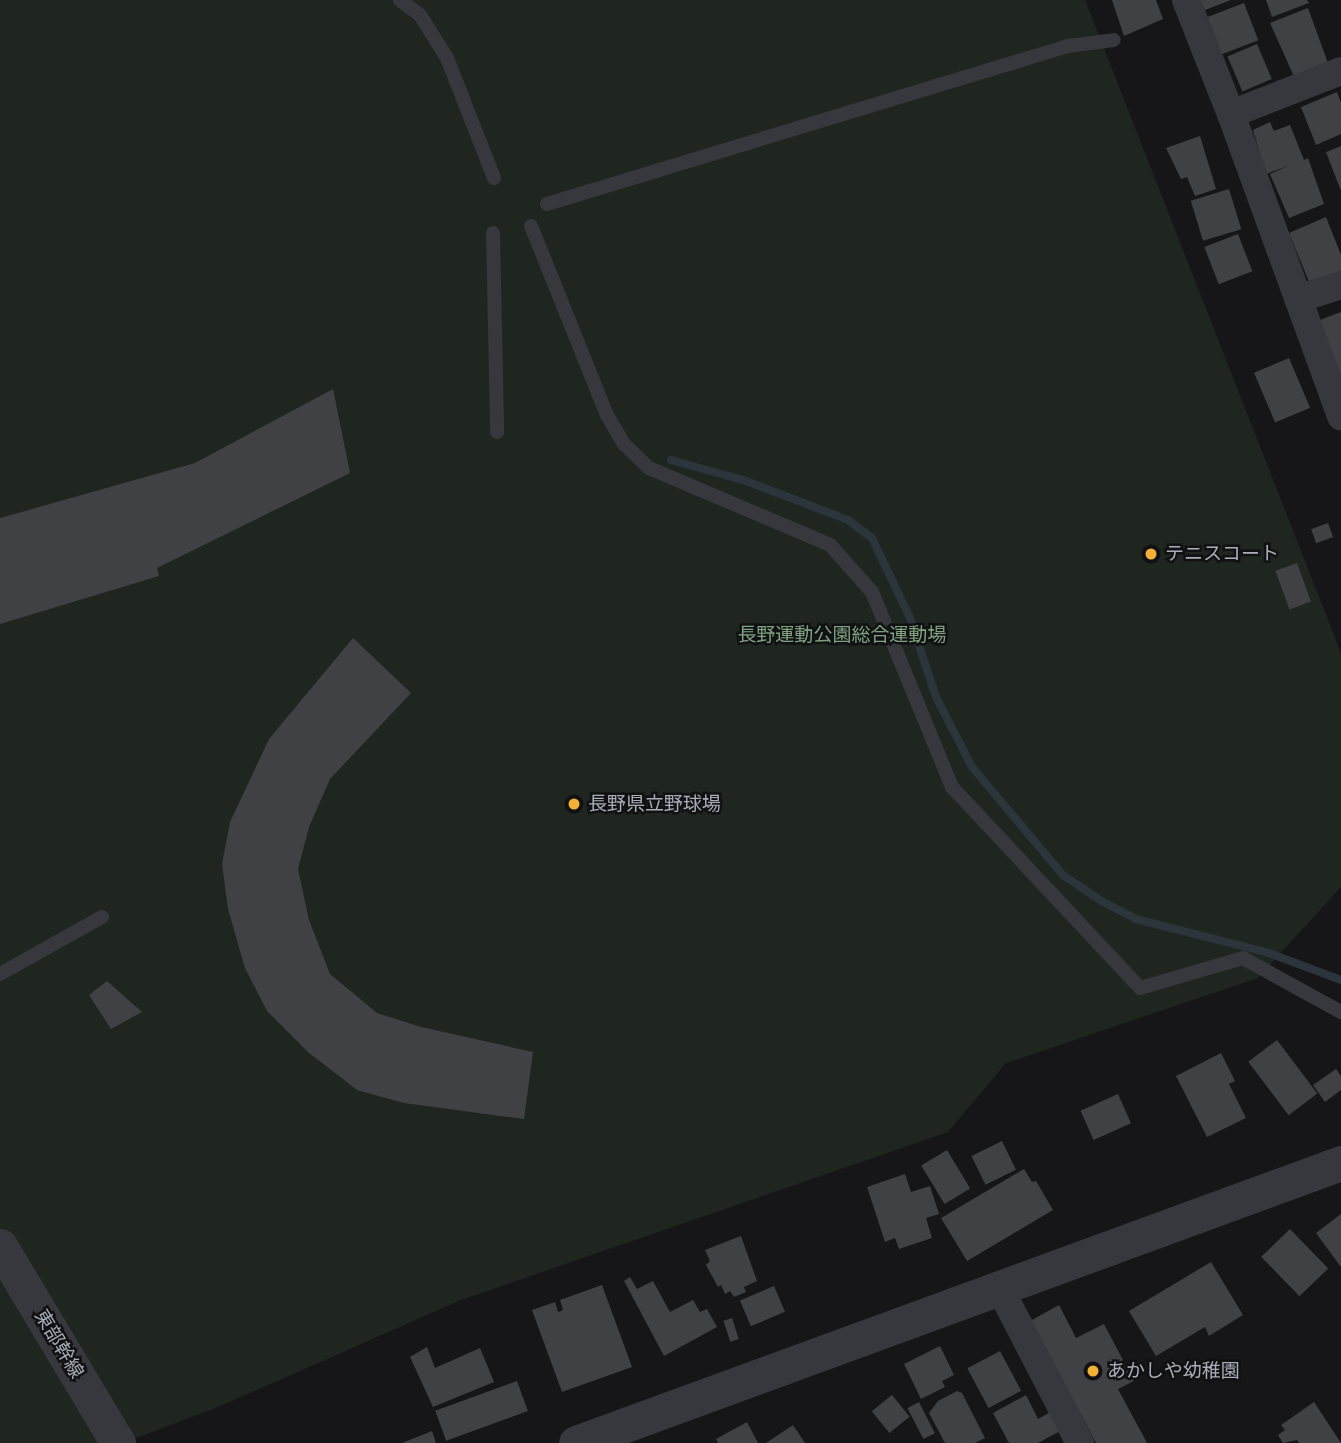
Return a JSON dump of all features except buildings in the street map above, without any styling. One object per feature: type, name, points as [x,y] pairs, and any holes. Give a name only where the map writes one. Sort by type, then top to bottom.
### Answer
[{"type":"street","points":[[1186,0],[1231,114],[1341,417]]},
{"type":"street","points":[[1231,114],[1341,71]]},
{"type":"street","points":[[1298,299],[1341,285]]},
{"type":"street","points":[[576,1443],[1341,1163]]},
{"type":"street","name":"東部幹線","points":[[0,1246],[118,1443]]},
{"type":"street","points":[[999,1287],[1080,1443]]},
{"type":"lane","points":[[400,0],[420,15],[447,58],[494,178]]},
{"type":"lane","points":[[547,204],[1068,46],[1114,40]]},
{"type":"lane","points":[[531,226],[607,415],[624,444],[649,467],[831,545],[872,592],[952,787],[1140,988],[1243,958],[1341,1013]]},
{"type":"lane","points":[[493,233],[497,432]]},
{"type":"lane","points":[[0,974],[102,917]]},
{"type":"green space","name":"長野運動公園総合運動場","points":[[0,0],[1085,0],[1341,653],[1341,887],[1258,978],[1006,1063],[948,1132],[461,1300],[218,1407],[123,1443],[0,1443]]},
{"type":"waterway","points":[[671,460],[746,481],[848,520],[872,538],[910,618],[936,697],[972,767],[1063,875],[1103,902],[1136,919],[1269,953],[1341,980]]},
{"type":"place","name":"テニスコート","points":[[1151,554]]},
{"type":"place","name":"長野県立野球場","points":[[574,804]]},
{"type":"place","name":"あかしや幼稚園","points":[[1093,1371]]}]
